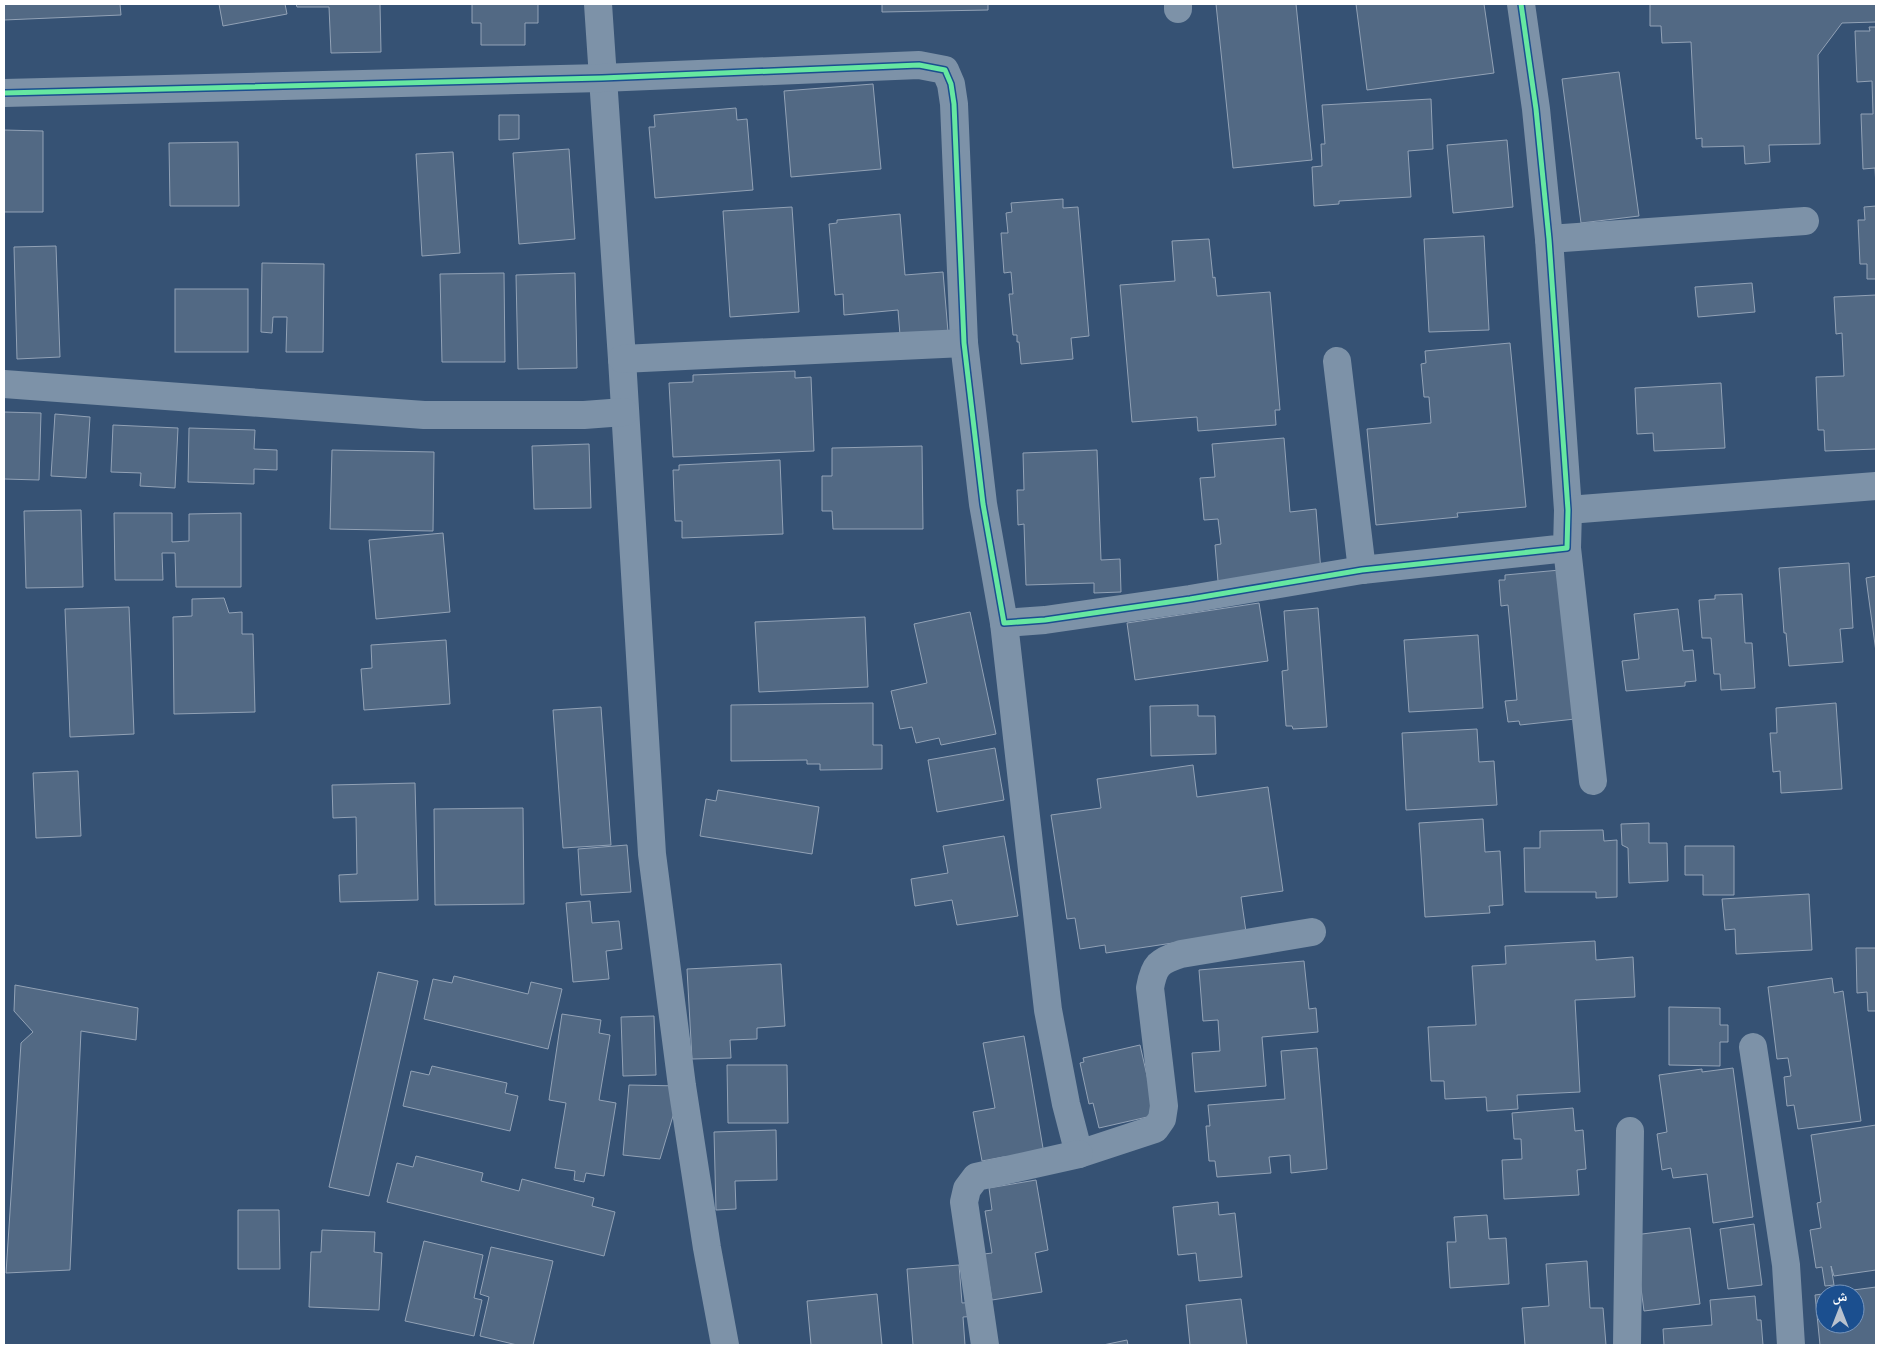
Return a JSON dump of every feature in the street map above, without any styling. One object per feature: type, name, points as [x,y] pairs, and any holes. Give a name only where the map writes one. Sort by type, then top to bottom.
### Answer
[{"type":"street","points":[[598,4],[652,854],[684,1095],[707,1248],[725,1345]]},
{"type":"street","points":[[1520,4],[1536,109],[1549,239],[1568,510],[1567,548],[1593,781]]},
{"type":"street","points":[[4,93],[602,78],[919,65],[945,70],[951,84],[954,104],[964,343],[983,504],[1004,623],[1048,1010],[1066,1104],[1079,1154]]},
{"type":"street","points":[[1549,239],[1805,221]]},
{"type":"street","points":[[622,359],[964,343]]},
{"type":"street","points":[[1337,360],[1362,570]]},
{"type":"street","points":[[4,384],[424,416],[584,416],[624,412]]},
{"type":"street","points":[[1568,510],[1876,486]]},
{"type":"street","points":[[1004,623],[1045,620],[1190,599],[1362,570],[1567,548]]},
{"type":"street","points":[[985,1345],[964,1202],[967,1189],[976,1177],[1079,1154],[1155,1129],[1162,1119],[1164,1106],[1150,988],[1153,972],[1165,960],[1181,954],[1312,932]]},
{"type":"street","points":[[1754,1046],[1786,1265],[1791,1345]]},
{"type":"street","points":[[1627,1345],[1630,1131]]},
{"type":"building","points":[[4,4],[120,4],[121,15],[4,20]]},
{"type":"building","points":[[219,4],[285,4],[287,14],[223,26]]},
{"type":"building","points":[[296,4],[380,4],[381,52],[331,53],[329,7],[297,7]]},
{"type":"building","points":[[472,4],[538,4],[538,23],[525,23],[525,45],[481,45],[481,23],[472,23]]},
{"type":"building","points":[[882,4],[988,4],[988,10],[882,12]]},
{"type":"building","points":[[1216,4],[1296,4],[1312,160],[1233,168]]},
{"type":"building","points":[[1356,4],[1484,4],[1494,73],[1367,90]]},
{"type":"building","points":[[1650,4],[1876,4],[1876,22],[1842,23],[1818,55],[1820,144],[1769,145],[1770,162],[1745,164],[1744,146],[1702,147],[1702,138],[1696,139],[1691,42],[1662,43],[1661,26],[1650,26]]},
{"type":"building","points":[[1869,27],[1876,27],[1876,188],[1875,168],[1863,169],[1861,114],[1873,114],[1872,81],[1857,82],[1855,31],[1870,31]]},
{"type":"building","points":[[1619,72],[1639,216],[1581,223],[1562,79]]},
{"type":"building","points":[[873,84],[881,169],[791,177],[784,91]]},
{"type":"building","points":[[1431,99],[1433,149],[1408,151],[1411,197],[1339,201],[1339,204],[1314,206],[1312,167],[1322,166],[1321,144],[1325,144],[1322,105]]},
{"type":"building","points":[[736,108],[737,120],[747,119],[753,190],[655,198],[649,127],[655,127],[654,115]]},
{"type":"building","points":[[499,115],[519,115],[519,139],[499,140]]},
{"type":"building","points":[[4,130],[43,131],[43,212],[4,212]]},
{"type":"building","points":[[1507,140],[1513,207],[1453,213],[1447,145]]},
{"type":"building","points":[[238,142],[239,206],[170,206],[169,143]]},
{"type":"building","points":[[569,149],[575,239],[519,244],[513,153]]},
{"type":"building","points":[[453,152],[460,253],[422,256],[416,154]]},
{"type":"building","points":[[1063,199],[1063,208],[1078,207],[1089,336],[1071,338],[1073,359],[1021,364],[1019,342],[1017,342],[1017,335],[1013,335],[1009,294],[1013,294],[1011,272],[1004,273],[1001,233],[1008,233],[1006,213],[1012,212],[1011,203]]},
{"type":"building","points":[[1876,206],[1876,279],[1867,279],[1867,264],[1860,264],[1858,220],[1865,220],[1864,207]]},
{"type":"building","points":[[792,207],[799,312],[730,317],[723,211]]},
{"type":"building","points":[[900,214],[905,275],[943,272],[948,332],[900,335],[898,310],[844,315],[843,294],[835,295],[829,224],[837,223],[837,220]]},
{"type":"building","points":[[1484,236],[1489,330],[1429,332],[1424,239]]},
{"type":"building","points":[[1209,239],[1217,296],[1270,292],[1280,410],[1275,410],[1276,425],[1198,431],[1197,417],[1132,422],[1120,285],[1175,281],[1172,241]]},
{"type":"building","points":[[56,246],[60,357],[17,359],[14,247]]},
{"type":"building","points":[[262,263],[324,264],[323,352],[286,352],[287,317],[273,317],[272,333],[261,332]]},
{"type":"building","points":[[504,273],[505,362],[442,362],[440,274]]},
{"type":"building","points":[[575,273],[577,368],[518,369],[516,275]]},
{"type":"building","points":[[1752,283],[1755,312],[1698,317],[1695,287]]},
{"type":"building","points":[[175,289],[248,289],[248,352],[175,352]]},
{"type":"building","points":[[1876,295],[1876,449],[1825,451],[1824,430],[1818,430],[1816,377],[1844,376],[1842,333],[1836,334],[1834,297]]},
{"type":"building","points":[[1510,343],[1526,507],[1457,513],[1458,517],[1376,525],[1367,429],[1431,423],[1429,397],[1424,397],[1421,364],[1426,363],[1425,351]]},
{"type":"building","points":[[795,371],[795,378],[811,377],[814,451],[673,457],[669,383],[693,382],[693,375]]},
{"type":"building","points":[[1721,383],[1725,448],[1654,451],[1653,433],[1637,434],[1635,388]]},
{"type":"building","points":[[4,412],[41,413],[39,480],[4,479]]},
{"type":"building","points":[[55,414],[90,417],[86,478],[51,476]]},
{"type":"building","points":[[113,425],[178,428],[175,488],[140,486],[141,473],[111,472]]},
{"type":"building","points":[[189,428],[255,430],[254,449],[277,450],[277,470],[254,469],[254,484],[188,482]]},
{"type":"building","points":[[1284,438],[1290,512],[1316,509],[1321,572],[1218,581],[1215,545],[1221,544],[1218,519],[1204,520],[1200,478],[1215,477],[1212,444]]},
{"type":"building","points":[[589,444],[591,508],[534,509],[532,446]]},
{"type":"building","points":[[922,446],[923,529],[833,529],[832,511],[822,511],[822,476],[832,476],[832,448]]},
{"type":"building","points":[[332,450],[434,452],[433,531],[330,529]]},
{"type":"building","points":[[1097,450],[1101,560],[1120,559],[1121,592],[1094,593],[1094,583],[1026,585],[1024,524],[1018,525],[1017,490],[1024,490],[1023,453]]},
{"type":"building","points":[[780,460],[783,534],[682,538],[682,521],[675,521],[673,470],[679,470],[679,465]]},
{"type":"building","points":[[81,510],[83,587],[26,588],[24,511]]},
{"type":"building","points":[[114,513],[172,513],[172,542],[189,541],[189,514],[241,513],[241,587],[176,587],[175,553],[162,553],[163,580],[115,580]]},
{"type":"building","points":[[443,533],[450,612],[376,619],[369,540]]},
{"type":"building","points":[[1849,563],[1853,628],[1840,629],[1843,662],[1789,666],[1786,633],[1784,633],[1779,568]]},
{"type":"building","points":[[1560,570],[1575,719],[1520,725],[1519,721],[1508,722],[1505,701],[1517,700],[1508,605],[1501,606],[1499,580],[1505,580],[1505,575]]},
{"type":"building","points":[[1876,576],[1876,652],[1866,578]]},
{"type":"building","points":[[1742,594],[1745,643],[1752,643],[1755,688],[1721,690],[1720,674],[1714,674],[1711,638],[1702,638],[1699,600],[1715,599],[1715,595]]},
{"type":"building","points":[[224,598],[229,613],[242,612],[242,634],[253,634],[255,712],[174,714],[173,617],[192,616],[192,599]]},
{"type":"building","points":[[1259,603],[1268,661],[1135,680],[1127,623]]},
{"type":"building","points":[[129,607],[134,734],[70,737],[65,609]]},
{"type":"building","points":[[1318,608],[1327,727],[1293,729],[1292,726],[1286,726],[1282,671],[1288,670],[1284,611]]},
{"type":"building","points":[[1678,609],[1683,651],[1693,650],[1696,681],[1685,682],[1685,686],[1626,691],[1622,661],[1639,659],[1634,614]]},
{"type":"building","points":[[970,612],[996,734],[941,745],[939,738],[916,743],[912,727],[900,729],[891,691],[927,683],[914,624]]},
{"type":"building","points":[[865,617],[868,687],[759,692],[755,622]]},
{"type":"building","points":[[1478,635],[1483,708],[1409,712],[1404,640]]},
{"type":"building","points":[[446,640],[450,704],[364,710],[361,669],[372,668],[371,645]]},
{"type":"building","points":[[873,703],[873,745],[882,745],[882,769],[820,770],[820,764],[807,764],[807,760],[731,761],[731,705]]},
{"type":"building","points":[[1836,703],[1842,789],[1781,793],[1780,771],[1773,772],[1770,733],[1777,733],[1776,708]]},
{"type":"building","points":[[1198,705],[1198,716],[1215,716],[1216,754],[1151,756],[1150,706]]},
{"type":"building","points":[[601,707],[611,845],[563,848],[553,710]]},
{"type":"building","points":[[1477,729],[1479,762],[1494,761],[1497,805],[1406,810],[1402,733]]},
{"type":"building","points":[[995,748],[1004,800],[937,812],[928,760]]},
{"type":"building","points":[[1193,765],[1197,797],[1268,787],[1283,891],[1241,897],[1246,932],[1106,953],[1105,945],[1080,949],[1075,918],[1067,919],[1051,815],[1101,808],[1097,779]]},
{"type":"building","points":[[78,771],[81,836],[36,838],[33,773]]},
{"type":"building","points":[[415,783],[418,900],[340,902],[339,875],[357,874],[356,817],[333,818],[332,785]]},
{"type":"building","points":[[718,790],[819,807],[812,854],[700,836],[706,799],[716,801]]},
{"type":"building","points":[[523,808],[524,904],[435,905],[434,809]]},
{"type":"building","points":[[1483,819],[1485,852],[1500,851],[1503,905],[1489,906],[1490,913],[1425,917],[1419,823]]},
{"type":"building","points":[[1649,823],[1649,843],[1667,843],[1668,881],[1629,883],[1628,848],[1622,845],[1621,824]]},
{"type":"building","points":[[1603,830],[1604,841],[1617,840],[1617,897],[1596,898],[1596,892],[1525,892],[1524,848],[1540,848],[1540,831]]},
{"type":"building","points":[[1004,836],[1018,916],[957,925],[952,900],[915,906],[911,879],[948,873],[943,846]]},
{"type":"building","points":[[627,845],[631,892],[581,895],[578,849]]},
{"type":"building","points":[[1685,846],[1734,846],[1734,895],[1703,895],[1703,875],[1685,875]]},
{"type":"building","points":[[1809,894],[1812,950],[1736,954],[1735,929],[1725,930],[1722,899]]},
{"type":"building","points":[[590,901],[592,923],[619,921],[622,949],[606,951],[609,979],[573,982],[566,903]]},
{"type":"building","points":[[1595,941],[1596,960],[1633,957],[1635,997],[1575,1000],[1580,1092],[1517,1095],[1518,1109],[1487,1111],[1486,1097],[1445,1099],[1444,1081],[1431,1081],[1428,1027],[1476,1025],[1472,966],[1506,964],[1505,946]]},
{"type":"building","points":[[1856,948],[1876,948],[1876,1011],[1868,1011],[1867,992],[1857,993]]},
{"type":"building","points":[[1304,961],[1309,1009],[1316,1008],[1318,1032],[1262,1037],[1266,1086],[1195,1092],[1192,1053],[1220,1051],[1218,1020],[1203,1021],[1199,970]]},
{"type":"building","points":[[781,964],[785,1026],[757,1028],[757,1039],[730,1040],[731,1058],[692,1059],[687,969]]},
{"type":"building","points":[[378,972],[418,981],[369,1196],[329,1187]]},
{"type":"building","points":[[454,976],[528,994],[531,982],[562,989],[548,1049],[424,1019],[433,979],[452,983]]},
{"type":"building","points":[[1832,978],[1834,993],[1843,991],[1861,1121],[1798,1129],[1794,1105],[1787,1106],[1784,1077],[1791,1076],[1788,1058],[1777,1059],[1768,987]]},
{"type":"building","points":[[15,985],[138,1008],[136,1040],[81,1031],[70,1270],[6,1273],[21,1043],[33,1032],[14,1011]]},
{"type":"building","points":[[1669,1007],[1720,1008],[1720,1025],[1728,1025],[1728,1042],[1720,1042],[1720,1066],[1669,1065]]},
{"type":"building","points":[[562,1014],[601,1020],[599,1033],[610,1035],[599,1100],[616,1103],[604,1176],[586,1173],[584,1182],[574,1180],[575,1171],[555,1168],[566,1103],[549,1100]]},
{"type":"building","points":[[654,1016],[656,1075],[623,1076],[621,1017]]},
{"type":"building","points":[[1024,1036],[1044,1154],[1003,1157],[982,1161],[973,1112],[995,1108],[983,1043]]},
{"type":"building","points":[[1140,1045],[1156,1115],[1099,1128],[1093,1103],[1089,1104],[1080,1063],[1084,1062],[1083,1058]]},
{"type":"building","points":[[1317,1048],[1327,1169],[1291,1173],[1290,1155],[1269,1157],[1271,1173],[1217,1177],[1215,1161],[1209,1161],[1206,1126],[1210,1126],[1208,1105],[1285,1099],[1281,1051]]},
{"type":"building","points":[[727,1065],[787,1065],[788,1123],[728,1123]]},
{"type":"building","points":[[432,1066],[507,1083],[505,1093],[518,1096],[510,1131],[403,1106],[411,1071],[429,1075]]},
{"type":"building","points":[[1733,1068],[1753,1217],[1713,1223],[1707,1174],[1673,1178],[1671,1168],[1662,1170],[1657,1134],[1667,1132],[1659,1075],[1702,1069],[1702,1072]]},
{"type":"building","points":[[629,1085],[682,1086],[660,1159],[623,1155]]},
{"type":"building","points":[[1573,1108],[1575,1131],[1583,1130],[1586,1169],[1577,1170],[1579,1195],[1504,1199],[1502,1160],[1522,1159],[1521,1139],[1514,1139],[1512,1113]]},
{"type":"building","points":[[1876,1125],[1876,1270],[1834,1276],[1831,1266],[1834,1284],[1825,1284],[1822,1267],[1816,1268],[1810,1230],[1821,1228],[1817,1203],[1821,1202],[1811,1135]]},
{"type":"building","points":[[776,1130],[777,1180],[735,1181],[736,1209],[716,1210],[714,1132]]},
{"type":"building","points":[[416,1156],[483,1173],[481,1181],[519,1191],[522,1179],[594,1198],[592,1206],[615,1212],[604,1256],[387,1202],[397,1163],[413,1167]]},
{"type":"building","points":[[1036,1180],[1048,1250],[1035,1253],[1042,1292],[992,1300],[984,1254],[992,1253],[985,1211],[992,1210],[989,1188]]},
{"type":"building","points":[[1218,1202],[1219,1215],[1235,1213],[1242,1277],[1199,1281],[1196,1253],[1178,1255],[1173,1207]]},
{"type":"building","points":[[238,1210],[279,1210],[280,1269],[238,1269]]},
{"type":"building","points":[[1487,1215],[1489,1239],[1506,1238],[1509,1284],[1450,1288],[1447,1242],[1456,1242],[1454,1217]]},
{"type":"building","points":[[1754,1224],[1762,1285],[1728,1289],[1720,1229]]},
{"type":"building","points":[[1690,1228],[1700,1304],[1644,1311],[1634,1235]]},
{"type":"building","points":[[322,1230],[375,1232],[374,1252],[382,1253],[379,1310],[309,1307],[311,1252],[321,1252]]},
{"type":"building","points":[[424,1241],[483,1255],[474,1298],[482,1300],[474,1336],[405,1321]]},
{"type":"building","points":[[491,1247],[553,1261],[533,1345],[517,1345],[480,1336],[489,1297],[480,1294]]},
{"type":"building","points":[[1587,1261],[1590,1308],[1603,1308],[1606,1345],[1525,1345],[1522,1308],[1549,1306],[1546,1264]]},
{"type":"building","points":[[959,1265],[962,1303],[976,1302],[977,1316],[963,1317],[965,1345],[913,1345],[907,1269]]},
{"type":"building","points":[[1876,1287],[1876,1345],[1820,1345],[1819,1334],[1865,1334],[1865,1288]]},
{"type":"building","points":[[877,1294],[882,1345],[811,1345],[807,1301]]},
{"type":"building","points":[[1755,1296],[1757,1320],[1761,1320],[1763,1345],[1664,1345],[1663,1329],[1712,1325],[1710,1300]]},
{"type":"building","points":[[1241,1299],[1247,1345],[1190,1345],[1186,1305]]},
{"type":"building","points":[[1127,1340],[1128,1345],[1103,1345]]},
{"type":"cycle path","points":[[4,93],[602,78],[919,65],[945,70],[951,84],[954,104],[964,343],[983,504],[1004,623],[1045,620],[1190,599],[1362,570],[1567,548],[1568,510],[1549,239],[1536,109],[1521,4]]}]
